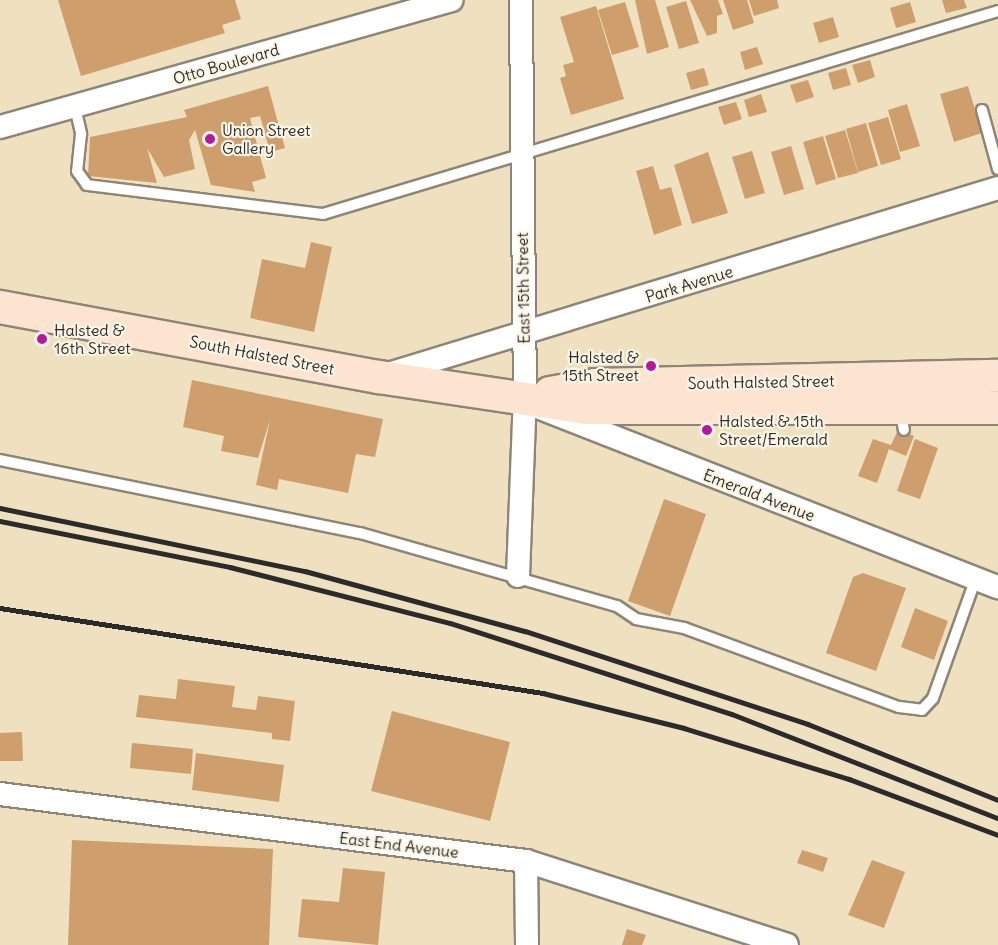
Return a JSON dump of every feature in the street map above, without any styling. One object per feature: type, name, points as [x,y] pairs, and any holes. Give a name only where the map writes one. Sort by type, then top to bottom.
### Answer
[{"type":"street","name":"Otto Boulevard","points":[[0,128],[451,0]]},
{"type":"street","name":"East 15th Street","points":[[518,576],[525,397],[521,0]]},
{"type":"street","name":"Park Avenue","points":[[379,377],[524,336],[998,188]]},
{"type":"street","name":"South Halsted Street","points":[[0,307],[379,377],[525,397],[586,408],[902,419],[998,408]]},
{"type":"street","name":"South Halsted Street","points":[[525,397],[595,385],[998,376]]},
{"type":"street","name":"Emerald Avenue","points":[[525,397],[543,413],[998,586]]},
{"type":"street","name":"East End Avenue","points":[[0,794],[526,861],[787,945]]},
{"type":"street","points":[[526,861],[527,945]]},
{"type":"lane","points":[[75,107],[81,134],[77,171],[87,185],[322,214],[522,157],[998,11]]},
{"type":"lane","points":[[982,110],[998,169]]},
{"type":"lane","points":[[0,460],[318,521],[617,606],[665,628],[684,628],[899,707],[922,710],[933,698],[976,578]]},
{"type":"building","points":[[58,0],[235,0],[241,19],[222,25],[225,33],[81,76]]},
{"type":"building","points":[[635,0],[655,0],[669,47],[647,54]]},
{"type":"building","points":[[690,0],[718,0],[723,14],[717,16],[717,33],[707,36]]},
{"type":"building","points":[[723,0],[747,0],[754,23],[733,30]]},
{"type":"building","points":[[749,0],[777,0],[779,8],[754,16]]},
{"type":"building","points":[[942,0],[964,0],[967,8],[946,13]]},
{"type":"building","points":[[686,1],[699,43],[679,49],[666,7]]},
{"type":"building","points":[[625,2],[639,47],[612,55],[598,10]]},
{"type":"building","points":[[910,2],[916,22],[896,28],[890,8]]},
{"type":"building","points":[[596,6],[624,99],[571,115],[560,78],[566,76],[563,65],[574,62],[560,17]]},
{"type":"building","points":[[833,17],[839,37],[819,43],[813,23]]},
{"type":"building","points":[[757,47],[763,64],[745,70],[740,52]]},
{"type":"building","points":[[870,60],[875,77],[858,83],[852,65]]},
{"type":"building","points":[[704,68],[709,85],[691,90],[686,73]]},
{"type":"building","points":[[846,68],[851,85],[833,90],[828,73]]},
{"type":"building","points":[[808,80],[814,97],[796,103],[790,85]]},
{"type":"building","points":[[268,86],[285,148],[270,152],[260,116],[250,118],[266,178],[252,182],[255,192],[211,185],[195,130],[189,140],[195,169],[164,177],[147,148],[157,183],[88,176],[90,137],[187,117],[184,110]]},
{"type":"building","points":[[968,86],[982,133],[954,142],[940,94]]},
{"type":"building","points":[[761,94],[767,112],[749,117],[744,100]]},
{"type":"building","points":[[736,102],[742,119],[724,125],[718,107]]},
{"type":"building","points":[[907,104],[920,146],[900,152],[888,110]]},
{"type":"building","points":[[888,117],[901,159],[881,165],[868,123]]},
{"type":"building","points":[[866,123],[878,166],[858,172],[846,129]]},
{"type":"building","points":[[845,130],[858,173],[838,178],[825,136]]},
{"type":"building","points":[[823,136],[836,179],[816,185],[803,142]]},
{"type":"building","points":[[791,146],[804,189],[784,195],[771,152]]},
{"type":"building","points":[[752,151],[765,193],[745,199],[732,157]]},
{"type":"building","points":[[708,152],[728,213],[692,224],[674,165]]},
{"type":"building","points":[[653,166],[660,190],[671,187],[682,225],[654,235],[636,171]]},
{"type":"building","points":[[311,242],[332,247],[314,332],[250,318],[262,259],[305,268]]},
{"type":"building","points":[[192,380],[383,419],[375,457],[356,454],[348,493],[279,479],[277,490],[256,485],[270,420],[258,458],[221,451],[224,436],[183,427]]},
{"type":"building","points":[[898,430],[914,436],[906,456],[889,449],[877,483],[858,476],[873,439],[891,445]]},
{"type":"building","points":[[915,439],[938,448],[920,499],[897,491]]},
{"type":"building","points":[[664,499],[706,514],[670,616],[628,601]]},
{"type":"building","points":[[863,573],[906,588],[876,671],[826,653],[853,577]]},
{"type":"building","points":[[915,608],[948,621],[934,660],[901,647]]},
{"type":"building","points":[[178,679],[235,686],[232,707],[256,710],[258,696],[295,701],[290,741],[272,739],[272,733],[136,717],[139,695],[176,699]]},
{"type":"building","points":[[392,711],[510,742],[490,821],[371,791]]},
{"type":"building","points":[[22,732],[23,761],[0,761],[0,733]]},
{"type":"building","points":[[132,743],[193,749],[191,774],[130,768]]},
{"type":"building","points":[[196,753],[284,765],[279,802],[192,790]]},
{"type":"building","points":[[72,840],[273,849],[269,945],[68,945]]},
{"type":"building","points":[[802,850],[828,858],[823,872],[797,863]]},
{"type":"building","points":[[872,860],[905,872],[884,928],[848,915]]},
{"type":"building","points":[[343,868],[385,872],[378,945],[298,937],[302,899],[339,902]]},
{"type":"building","points":[[627,929],[646,935],[642,945],[622,945]]},
{"type":"railway","points":[[0,508],[305,571],[525,631],[808,724],[998,800]]},
{"type":"railway","points":[[0,521],[230,567],[450,623],[732,714],[998,818]]},
{"type":"railway","points":[[0,608],[543,693],[684,728],[849,779],[998,835]]},
{"type":"place","name":"Union Street Gallery","points":[[210,139]]},
{"type":"place","name":"Halsted & 16th Street","points":[[42,339]]},
{"type":"place","name":"Halsted & 15th Street","points":[[651,366]]},
{"type":"place","name":"Halsted & 15th Street/Emerald","points":[[707,430]]}]
